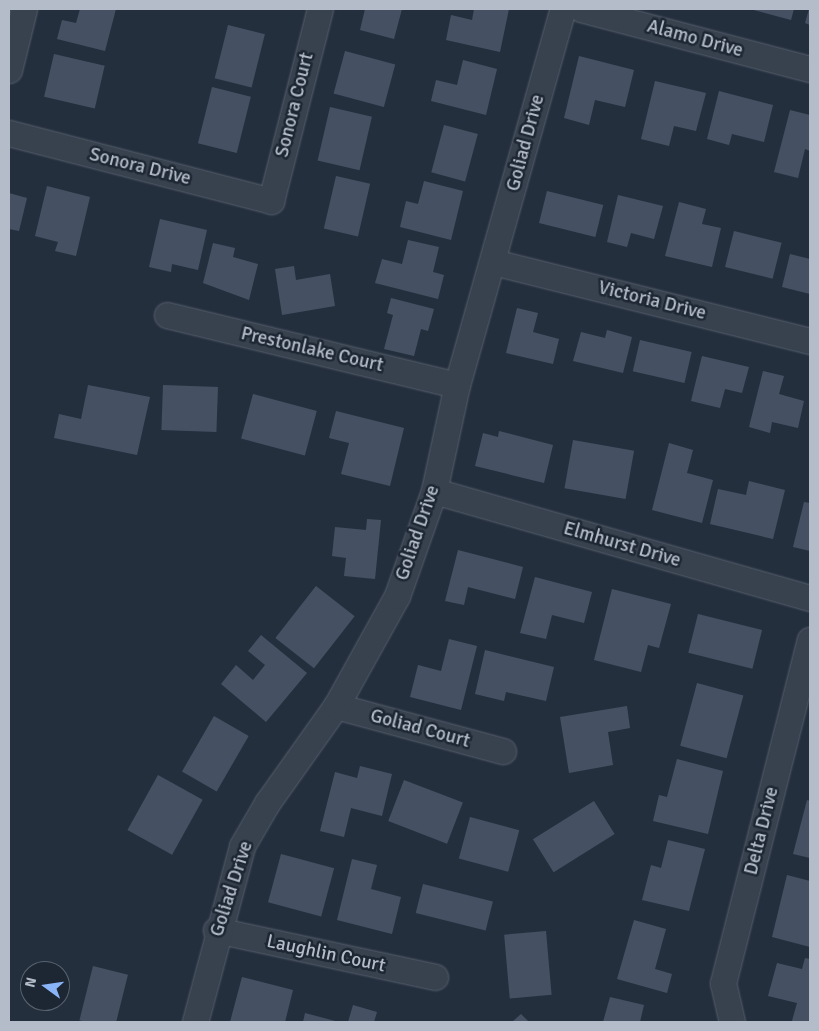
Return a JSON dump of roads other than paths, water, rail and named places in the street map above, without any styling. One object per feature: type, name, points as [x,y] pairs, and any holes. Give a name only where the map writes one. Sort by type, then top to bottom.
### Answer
[{"type":"street","points":[[9,70],[24,9]]},
{"type":"street","name":"Sonora Court","points":[[271,201],[320,9]]},
{"type":"street","name":"Goliad Drive","points":[[195,1022],[216,930],[242,846],[267,803],[336,706],[397,596],[434,491],[457,384],[563,9]]},
{"type":"street","name":"Alamo Drive","points":[[580,9],[810,69]]},
{"type":"street","name":"Sonora Drive","points":[[9,133],[271,201]]},
{"type":"street","name":"Victoria Drive","points":[[493,262],[810,341]]},
{"type":"street","name":"Prestonlake Court","points":[[167,315],[457,384]]},
{"type":"street","name":"Elmhurst Drive","points":[[434,491],[810,598]]},
{"type":"street","name":"Delta Drive","points":[[732,1022],[723,983],[810,640]]},
{"type":"street","name":"Goliad Court","points":[[336,706],[503,752]]},
{"type":"street","name":"Laughlin Court","points":[[216,930],[435,977]]}]
